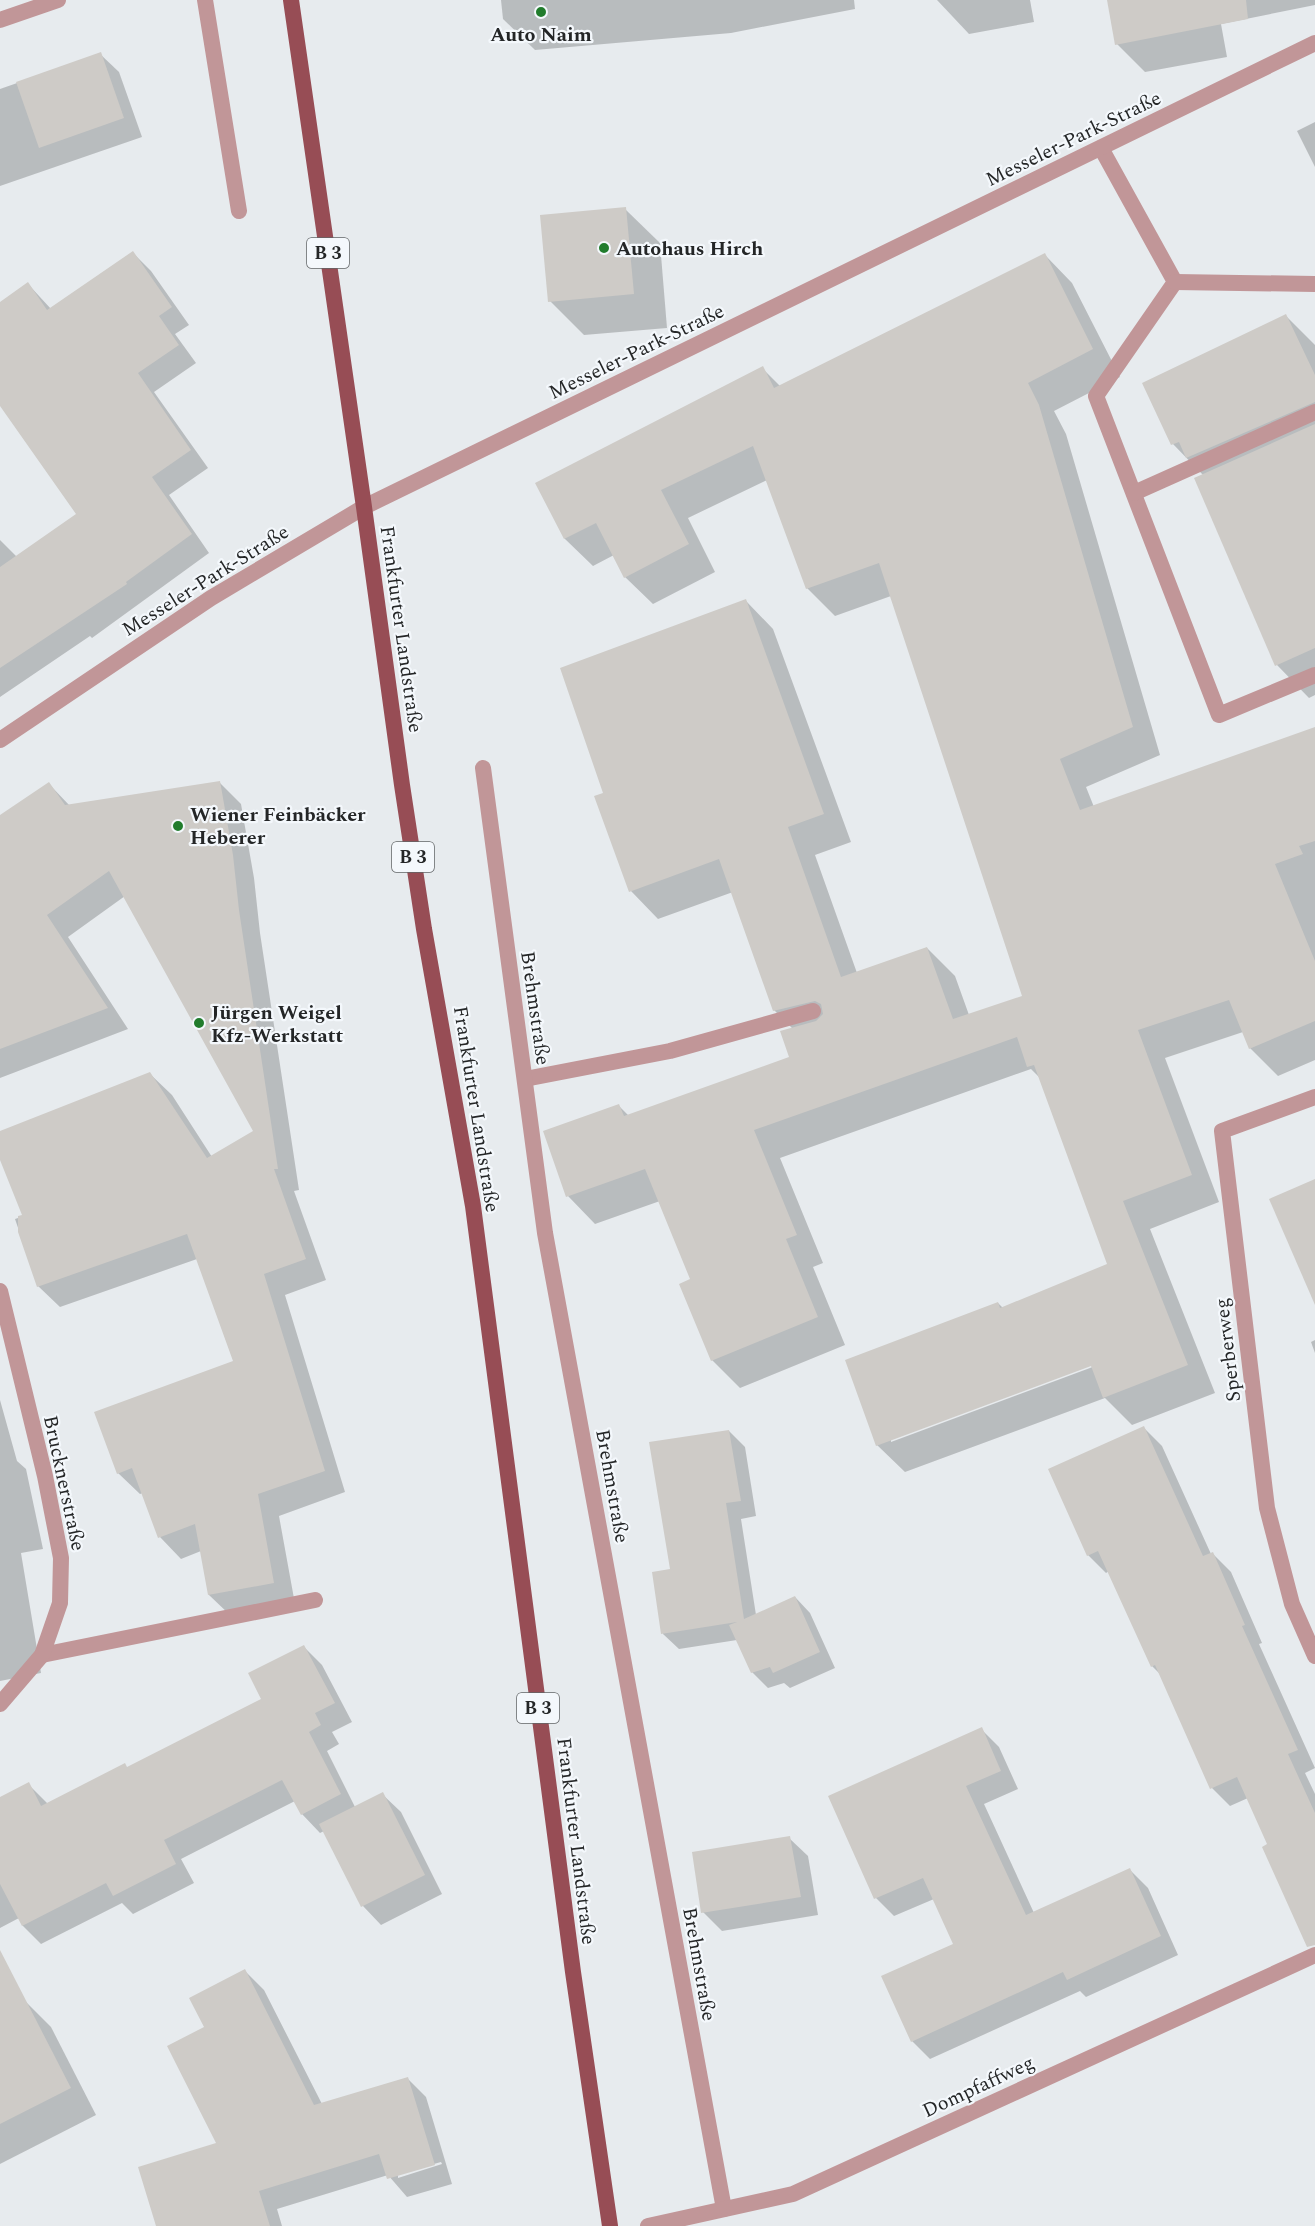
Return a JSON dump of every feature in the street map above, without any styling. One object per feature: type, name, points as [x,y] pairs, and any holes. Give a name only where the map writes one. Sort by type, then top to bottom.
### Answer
[{"type":"main road","name":"Frankfurter Landstraße","points":[[291,0],[402,785],[424,929],[473,1206],[570,1949],[610,2226]]},
{"type":"street","points":[[0,20],[58,0]]},
{"type":"street","points":[[205,0],[239,211]]},
{"type":"street","name":"Messeler-Park-Straße","points":[[0,740],[218,593],[364,507],[1315,43]]},
{"type":"street","points":[[1101,148],[1175,282]]},
{"type":"street","points":[[1175,282],[1315,284]]},
{"type":"street","points":[[1175,282],[1096,396],[1219,715],[1315,675]]},
{"type":"street","points":[[1134,493],[1315,412]]},
{"type":"street","name":"Brehmstraße","points":[[483,768],[545,1233],[724,2209]]},
{"type":"street","points":[[525,1080],[670,1051],[813,1011]]},
{"type":"street","name":"Sperberweg","points":[[1315,1097],[1222,1131],[1267,1508],[1292,1604],[1315,1656]]},
{"type":"street","name":"Brucknerstraße","points":[[0,1291],[45,1476],[61,1558],[60,1603],[42,1655],[0,1704]]},
{"type":"street","points":[[42,1655],[315,1600]]},
{"type":"street","name":"Dompfaffweg","points":[[648,2226],[793,2194],[1315,1955]]},
{"type":"building","points":[[1107,0],[1246,0],[1248,19],[1115,45]]},
{"type":"building","points":[[101,52],[124,118],[39,148],[16,82]]},
{"type":"building","points":[[626,207],[634,294],[548,302],[540,215]]},
{"type":"building","points":[[133,251],[172,307],[159,316],[179,345],[138,373],[191,450],[152,477],[192,534],[126,582],[127,584],[0,668],[0,567],[76,514],[0,406],[0,302],[28,282],[47,310]]},
{"type":"building","points":[[1045,253],[1093,349],[1028,383],[1039,405],[1133,727],[1060,759],[1080,810],[1315,727],[1315,841],[1299,846],[1303,854],[1275,864],[1315,961],[1315,1021],[1249,1049],[1229,1000],[1138,1030],[1192,1175],[1123,1201],[1188,1365],[1103,1398],[1091,1366],[876,1446],[845,1360],[998,1302],[1000,1308],[1107,1264],[1034,1065],[1027,1067],[1017,1037],[754,1130],[797,1235],[786,1239],[818,1317],[711,1361],[679,1284],[690,1279],[645,1169],[566,1197],[543,1131],[619,1104],[624,1116],[789,1057],[780,1031],[816,1021],[823,1014],[821,1004],[815,1001],[773,1011],[719,859],[629,892],[594,796],[603,793],[560,668],[746,599],[824,814],[788,827],[841,977],[927,947],[953,1019],[1022,996],[879,563],[806,589],[753,446],[661,490],[689,544],[624,578],[596,523],[564,539],[535,483],[763,366],[774,388]]},
{"type":"building","points":[[1286,314],[1315,375],[1315,402],[1186,458],[1179,442],[1171,445],[1142,383]]},
{"type":"building","points":[[1315,424],[1315,648],[1275,666],[1194,478]]},
{"type":"building","points":[[220,781],[233,855],[239,910],[278,1169],[274,1169],[306,1259],[264,1274],[325,1471],[258,1494],[274,1583],[208,1595],[195,1524],[158,1538],[132,1468],[117,1474],[94,1412],[233,1361],[187,1234],[37,1287],[18,1232],[18,1216],[22,1215],[0,1160],[0,1131],[150,1072],[207,1158],[253,1131],[109,871],[47,915],[108,1008],[0,1049],[0,815],[49,782],[65,805]]},
{"type":"building","points":[[1315,1179],[1315,1305],[1269,1199]]},
{"type":"building","points":[[1144,1426],[1203,1556],[1213,1552],[1245,1625],[1242,1626],[1298,1750],[1288,1754],[1315,1813],[1315,1945],[1307,1947],[1262,1847],[1267,1844],[1237,1777],[1210,1789],[1155,1665],[1151,1667],[1098,1551],[1087,1556],[1048,1469]]},
{"type":"building","points":[[729,1430],[741,1501],[726,1503],[744,1619],[795,1596],[820,1652],[773,1673],[770,1667],[751,1673],[729,1625],[737,1622],[661,1634],[652,1572],[670,1569],[649,1442]]},
{"type":"building","points":[[304,1645],[335,1703],[315,1713],[321,1725],[309,1732],[341,1794],[301,1815],[282,1780],[164,1840],[176,1864],[113,1896],[106,1883],[22,1926],[0,1884],[0,1797],[29,1782],[41,1806],[125,1763],[127,1767],[261,1699],[248,1673]]},
{"type":"building","points":[[982,1727],[1001,1771],[966,1786],[1026,1915],[1130,1868],[1161,1936],[1067,1980],[1063,1972],[911,2042],[881,1976],[953,1944],[923,1878],[874,1899],[828,1796]]},
{"type":"building","points":[[383,1792],[425,1875],[361,1907],[319,1824]]},
{"type":"building","points":[[790,1836],[801,1897],[701,1913],[692,1852]]},
{"type":"building","points":[[0,1950],[71,2088],[0,2124]]},
{"type":"building","points":[[245,1969],[314,2105],[408,2077],[435,2165],[387,2179],[379,2154],[259,2191],[270,2226],[156,2226],[138,2167],[216,2143],[167,2046],[204,2027],[189,1998]]},
{"type":"place","name":"Auto Naim","points":[[541,12]]},
{"type":"place","name":"Autohaus Hirch","points":[[604,248]]},
{"type":"place","name":"Wiener Feinbäcker Heberer","points":[[178,826]]},
{"type":"place","name":"Jürgen Weigel Kfz-Werkstatt","points":[[199,1023]]}]
